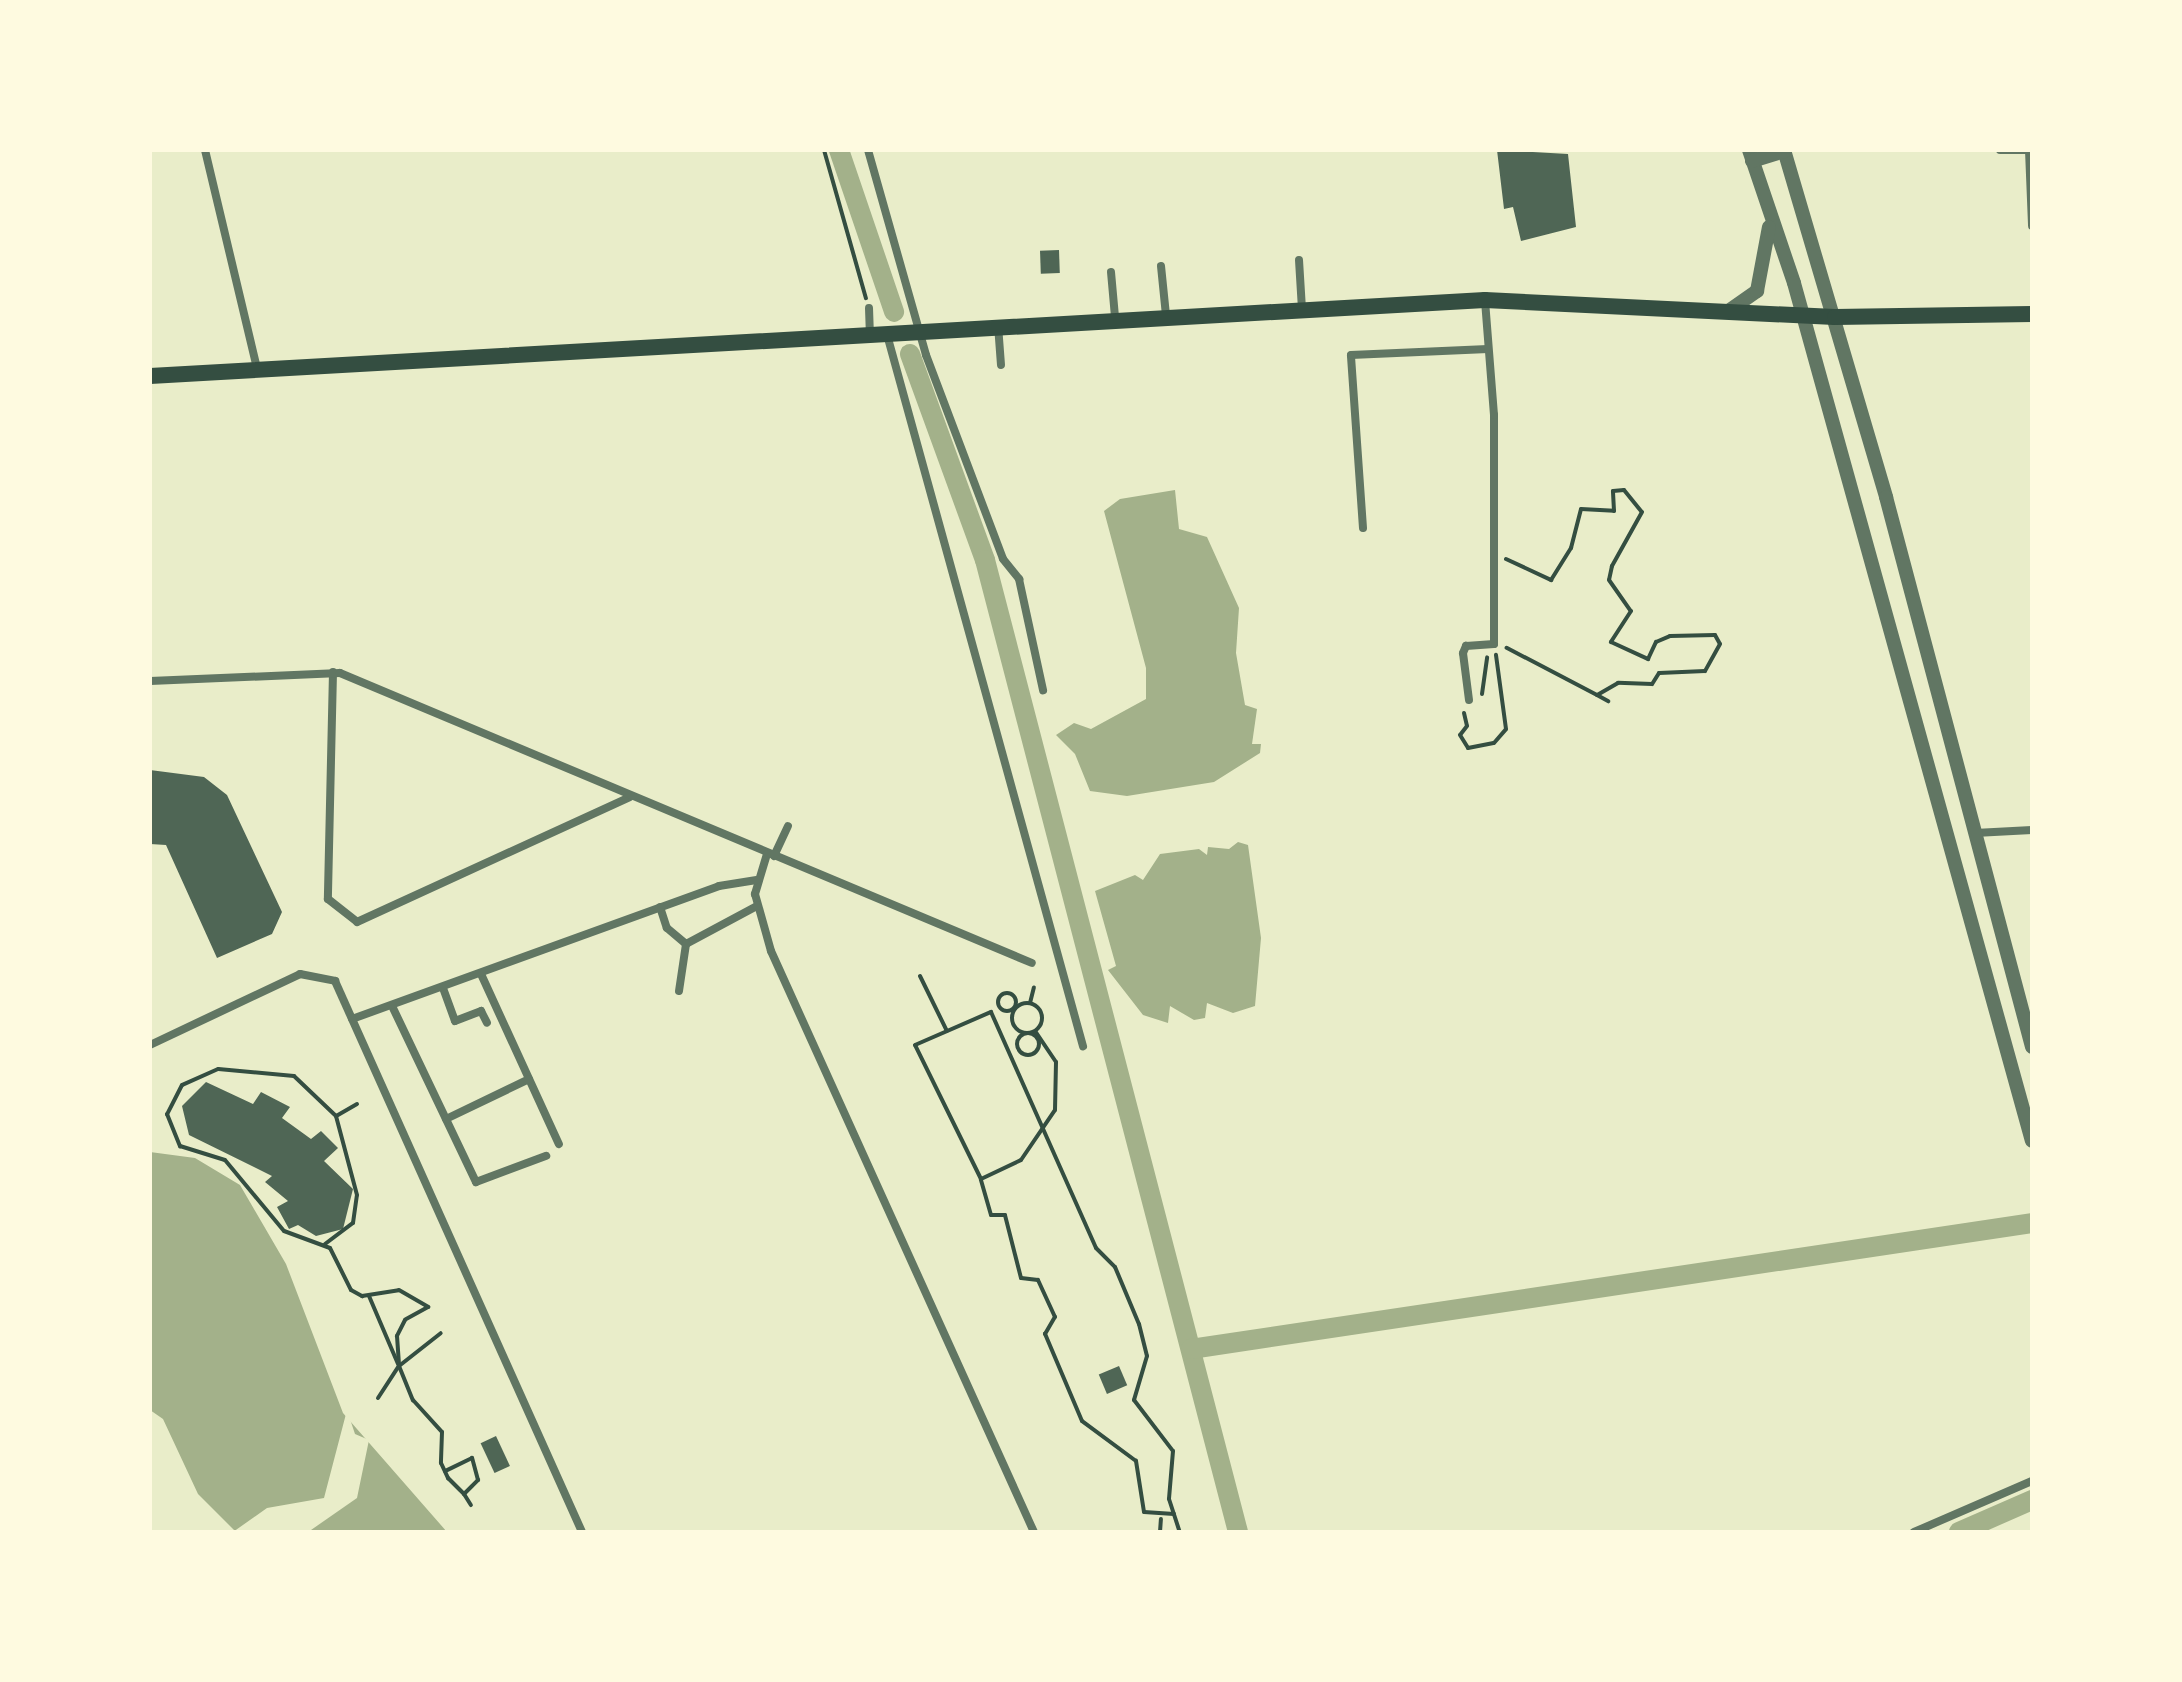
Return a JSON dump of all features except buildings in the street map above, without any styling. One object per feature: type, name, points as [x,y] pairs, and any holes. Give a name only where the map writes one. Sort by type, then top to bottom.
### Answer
[{"type":"main road","points":[[150,376],[1115,317],[1485,300],[1835,317],[2032,314]]},
{"type":"street","points":[[205,150],[257,369]]},
{"type":"street","points":[[868,150],[919,329],[1003,559],[1019,579],[1043,690]]},
{"type":"street","points":[[1784,150],[1835,317],[2032,1047]]},
{"type":"street","points":[[1794,150],[1751,156],[1800,313],[2032,1141]]},
{"type":"street","points":[[2000,150],[2029,150],[2032,226]]},
{"type":"street","points":[[1722,313],[1750,300],[1765,275],[1768,215]]},
{"type":"street","points":[[1299,260],[1302,309]]},
{"type":"street","points":[[1161,266],[1166,315]]},
{"type":"street","points":[[1111,272],[1115,317]]},
{"type":"street","points":[[1469,700],[1463,653],[1466,646],[1494,644],[1485,300]]},
{"type":"street","points":[[869,308],[1083,1046]]},
{"type":"street","points":[[998,325],[1001,365]]},
{"type":"street","points":[[1363,528],[1351,355],[1488,349]]},
{"type":"street","points":[[150,681],[333,672],[1032,963]]},
{"type":"street","points":[[333,672],[328,899],[357,922],[630,797]]},
{"type":"street","points":[[788,826],[757,880],[757,906],[771,951],[1034,1532]]},
{"type":"street","points":[[1946,836],[2032,830]]},
{"type":"street","points":[[352,1019],[393,1008],[660,907],[757,880]]},
{"type":"street","points":[[686,944],[757,906]]},
{"type":"street","points":[[660,907],[667,928],[686,944]]},
{"type":"street","points":[[679,991],[686,944]]},
{"type":"street","points":[[150,1045],[300,974],[335,981],[582,1532]]},
{"type":"street","points":[[481,974],[559,1144]]},
{"type":"street","points":[[443,988],[455,1021],[481,1011],[487,1023]]},
{"type":"street","points":[[393,1008],[476,1182],[546,1156]]},
{"type":"street","points":[[446,1119],[529,1079]]},
{"type":"street","points":[[1914,1532],[2032,1481]]},
{"type":"path","points":[[824,150],[869,308]]},
{"type":"path","points":[[1493,552],[1551,580],[1571,548],[1581,509],[1614,511],[1613,491],[1624,490],[1642,512],[1612,566],[1609,580],[1631,611],[1611,642],[1648,659],[1656,642],[1670,636],[1715,635],[1720,644],[1705,671],[1659,673],[1652,684],[1618,683],[1597,695]]},
{"type":"path","points":[[1494,644],[1540,660],[1608,701]]},
{"type":"path","points":[[1494,644],[1506,729],[1494,743],[1462,745],[1469,700],[1487,694],[1484,661],[1494,644]]},
{"type":"path","points":[[920,976],[947,1031]]},
{"type":"path","points":[[1030,1003],[1034,987]]},
{"type":"path","points":[[1030,1003],[1013,1009],[1000,1007],[1001,995],[1014,996],[1013,1009],[1013,1025],[1026,1034],[1038,1044],[1028,1055],[1017,1046],[1026,1034],[1035,1031],[1042,1017],[1030,1003]]},
{"type":"path","points":[[1161,1519],[1137,1500],[1136,1461],[1082,1421],[1045,1334],[1055,1317],[1038,1280],[1021,1278],[1017,1245],[1005,1215],[991,1215],[981,1179],[915,1045],[991,1012],[1044,1131],[1143,1333],[1147,1356],[1134,1400],[1173,1451],[1174,1514],[1180,1532]]},
{"type":"path","points":[[981,1179],[1021,1160],[1044,1131],[1055,1110],[1057,1074],[1035,1031]]},
{"type":"path","points":[[325,1244],[353,1223],[357,1195],[336,1116],[294,1076],[270,1071],[197,1073],[168,1101],[170,1136],[180,1146],[225,1160],[284,1231],[325,1244],[351,1290],[369,1296],[399,1290],[428,1307],[405,1320],[397,1336],[399,1366]]},
{"type":"path","points":[[336,1116],[357,1104]]},
{"type":"path","points":[[369,1296],[413,1400],[442,1432],[445,1471],[471,1505]]},
{"type":"path","points":[[378,1398],[399,1366],[441,1333]]},
{"type":"path","points":[[445,1471],[472,1458],[478,1480],[464,1494]]},
{"type":"path","points":[[1161,1519],[1174,1514]]},
{"type":"path","points":[[1160,1532],[1161,1519]]},
{"type":"shaded area","points":[[1175,490],[1179,529],[1207,537],[1239,608],[1236,653],[1245,705],[1257,709],[1252,744],[1261,744],[1260,753],[1214,782],[1127,796],[1090,791],[1075,754],[1056,735],[1074,723],[1091,729],[1146,699],[1146,668],[1104,511],[1120,499]]},
{"type":"shaded area","points":[[1238,842],[1248,845],[1261,938],[1255,1006],[1233,1013],[1207,1003],[1205,1018],[1194,1020],[1170,1006],[1168,1023],[1143,1015],[1108,970],[1116,966],[1095,891],[1135,875],[1143,880],[1160,854],[1199,849],[1207,855],[1208,847],[1229,849]]},
{"type":"shaded area","points":[[150,1152],[195,1158],[240,1185],[286,1264],[343,1413],[447,1532],[236,1532],[198,1494],[163,1419],[150,1410]]},
{"type":"pier","points":[[347,1410],[355,1434],[369,1440],[357,1498],[311,1530],[233,1532],[267,1508],[324,1498]]},
{"type":"waterway","points":[[839,150],[894,312]]},
{"type":"waterway","points":[[910,354],[985,560],[1238,1532]]},
{"type":"waterway","points":[[1191,1349],[2032,1223]]},
{"type":"waterway","points":[[1959,1532],[2032,1500]]}]
